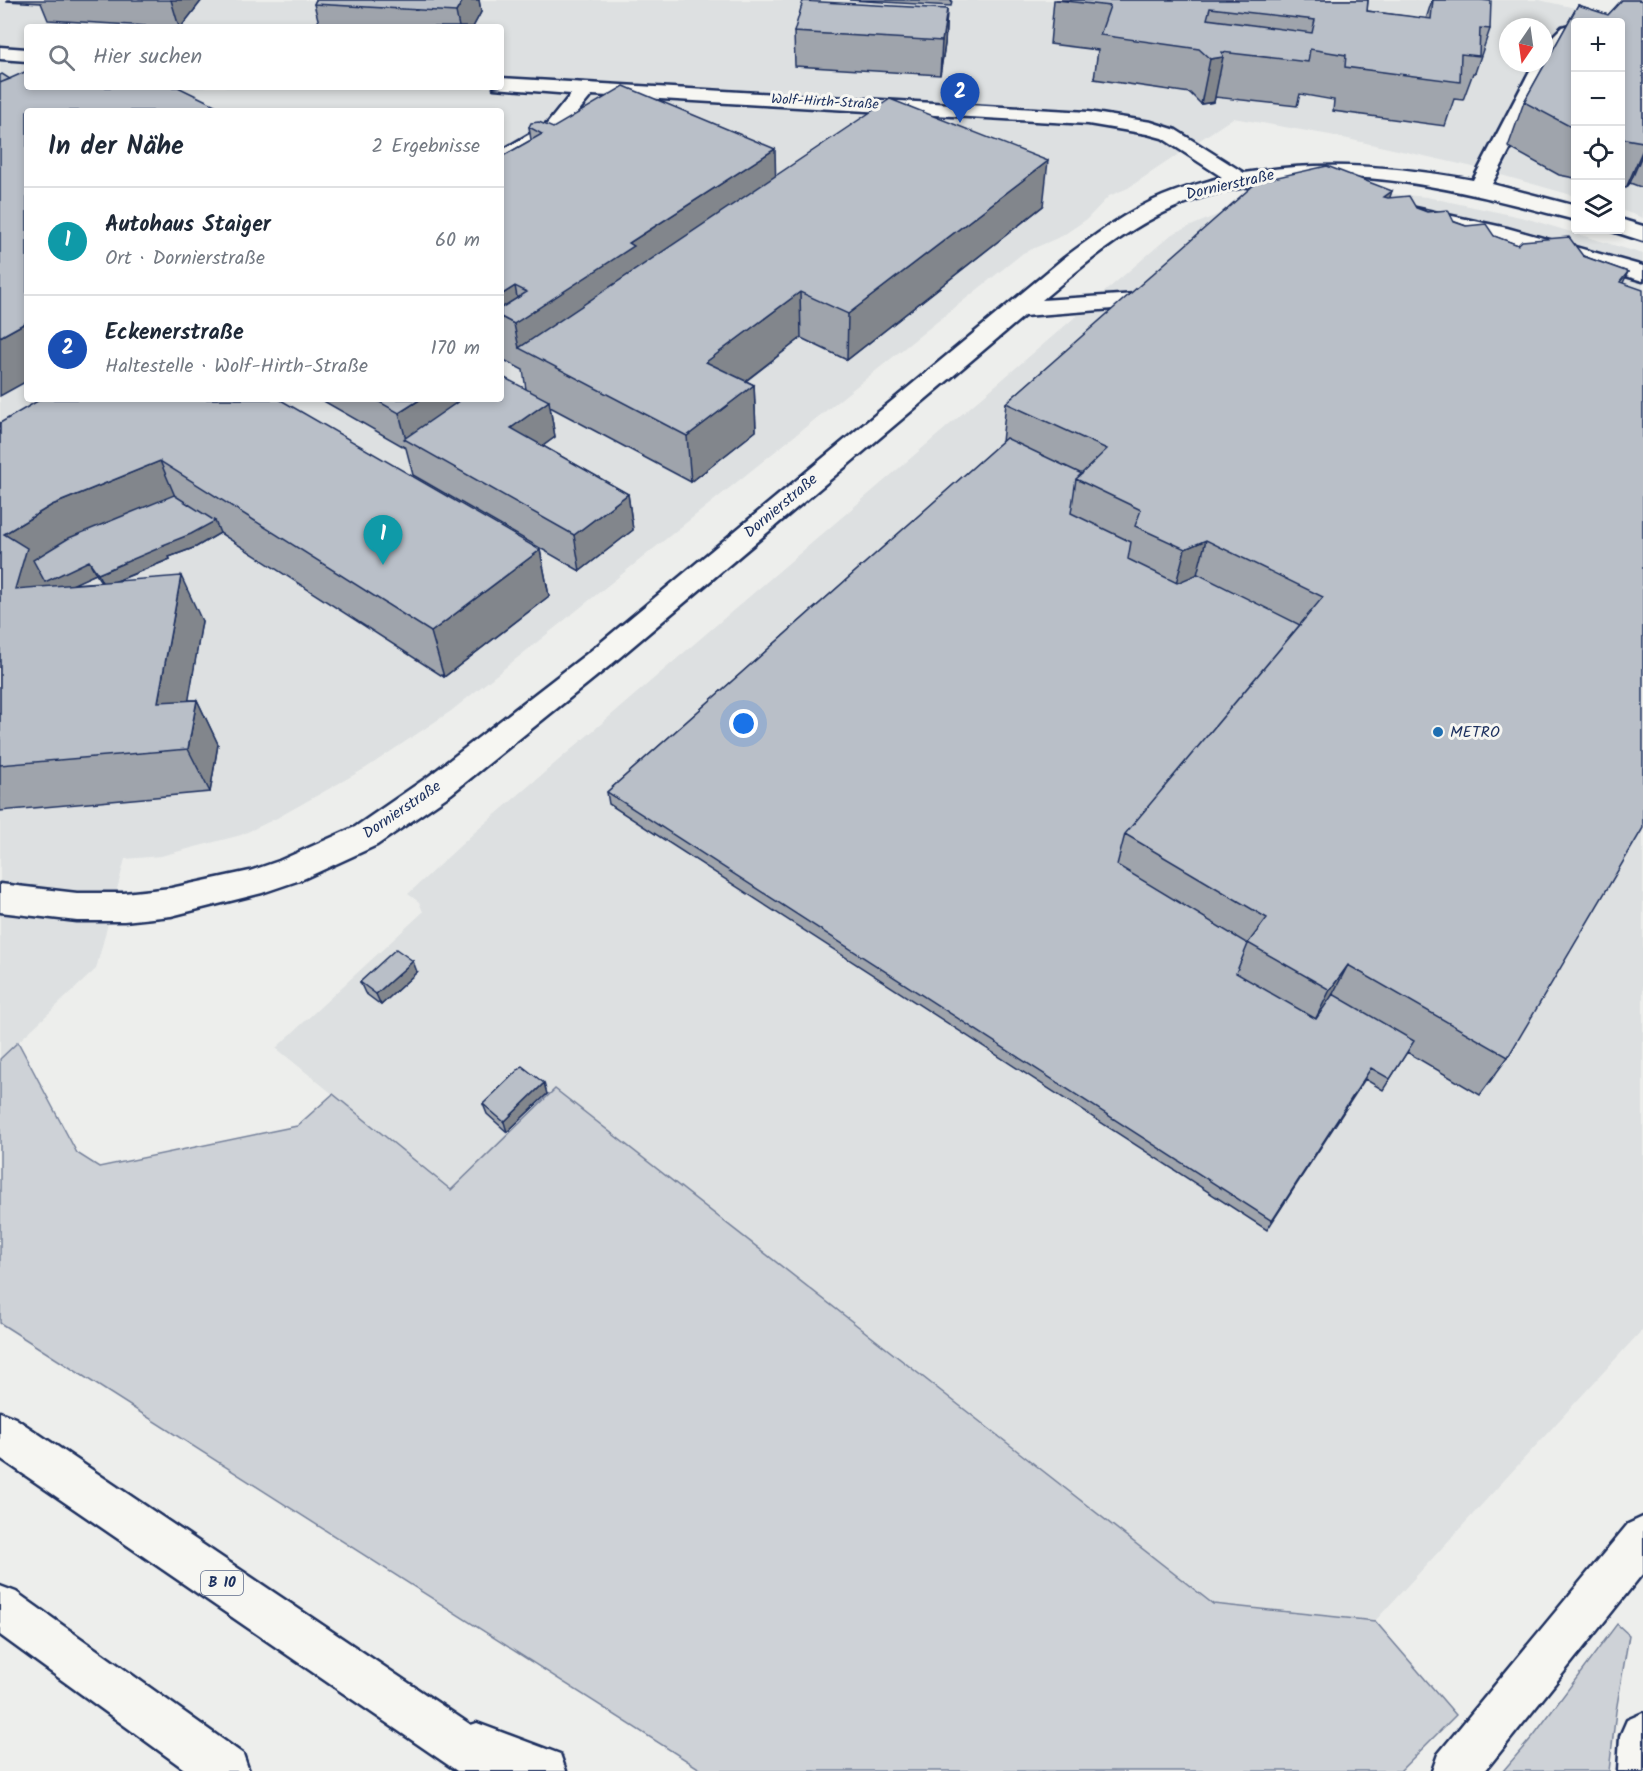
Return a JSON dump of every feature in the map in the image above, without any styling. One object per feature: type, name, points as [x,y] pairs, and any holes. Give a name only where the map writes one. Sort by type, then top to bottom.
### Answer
[{"type":"main road","points":[[1480,187],[1552,48],[1571,31]]},
{"type":"main road","points":[[0,53],[24,55]]},
{"type":"main road","name":"Wolf-Hirth-Straße","points":[[504,84],[1088,118],[1151,128],[1169,134],[1242,180]]},
{"type":"main road","points":[[504,158],[554,128],[586,90]]},
{"type":"main road","name":"Dornierstraße","points":[[0,898],[78,907],[124,907],[171,902],[250,884],[291,870],[366,836],[440,786],[603,656],[1020,309],[1072,263],[1131,220],[1185,195],[1242,180],[1280,174],[1332,171],[1427,178],[1480,187],[1571,212]]},
{"type":"main road","points":[[1392,211],[1449,220],[1541,243],[1643,274]]},
{"type":"main road","points":[[1625,228],[1643,234]]},
{"type":"main road","points":[[1020,309],[1143,301],[1177,269]]},
{"type":"main road","name":"B 10","points":[[0,1433],[498,1771]]},
{"type":"main road","points":[[1455,1771],[1643,1539]]},
{"type":"main road","points":[[0,1608],[226,1771]]},
{"type":"main road","points":[[444,1734],[543,1771]]},
{"type":"main road","points":[[1641,1771],[1643,1736]]},
{"type":"shaded area","points":[[0,0],[1539,0],[1620,18],[1571,18],[1571,195],[1469,166],[1330,135],[1233,118],[1128,188],[1109,196],[1087,219],[1062,236],[1023,253],[451,711],[366,768],[277,818],[241,835],[161,856],[125,859],[96,969],[0,1059]]},
{"type":"shaded area","points":[[1625,19],[1643,23],[1643,218],[1625,211]]},
{"type":"shaded area","points":[[1382,193],[1427,197],[1525,218],[1571,232],[1571,234],[1643,254],[1643,1329],[1375,1621],[1213,1604],[555,1089],[451,1190],[276,1048],[423,912],[419,902],[408,894],[475,832],[1172,234],[1231,209]]},
{"type":"shaded area","points":[[18,1042],[77,1153],[99,1167],[297,1126],[333,1094],[451,1190],[555,1089],[1213,1604],[1375,1621],[1456,1715],[1400,1771],[703,1771],[0,1323],[0,1059]]},
{"type":"shaded area","points":[[1617,1624],[1629,1635],[1616,1711],[1609,1771],[1503,1771],[1534,1735]]},
{"type":"building","points":[[316,0],[463,0],[456,12],[314,4]]},
{"type":"building","points":[[1056,0],[1368,0],[1367,11],[1431,19],[1433,0],[1491,1],[1490,29],[1480,28],[1479,56],[1461,54],[1460,82],[1345,67],[1346,55],[1310,49],[1308,62],[1222,52],[1223,57],[1210,59],[1199,49],[1100,35],[1110,6]],"holes":[[[1210,8],[1315,20],[1312,33],[1207,19]]]},
{"type":"building","points":[[1622,0],[1643,1],[1643,142],[1625,139],[1625,18],[1571,18],[1571,127],[1524,102],[1541,72],[1553,72],[1553,50],[1578,5],[1608,15]]},
{"type":"building","points":[[803,1],[947,9],[942,41],[794,32]]},
{"type":"building","points":[[24,72],[24,90],[184,90],[221,108],[24,108],[24,324],[0,337],[0,83]]},
{"type":"building","points":[[2,74],[10,79],[0,83]]},
{"type":"building","points":[[624,86],[775,149],[629,243],[634,246],[514,324],[504,319],[504,306],[527,292],[515,286],[504,293],[504,155],[542,134],[529,127],[531,123],[539,122],[553,128]]},
{"type":"building","points":[[890,99],[1048,161],[848,314],[800,292],[706,362],[754,385],[687,436],[519,348]]},
{"type":"building","name":"METRO","points":[[1327,166],[1392,191],[1384,197],[1409,196],[1416,208],[1427,212],[1448,210],[1454,222],[1466,226],[1486,224],[1494,236],[1518,245],[1522,241],[1569,237],[1583,256],[1628,272],[1620,282],[1643,290],[1643,828],[1508,1057],[1348,965],[1330,990],[1248,943],[1267,918],[1125,834],[1323,597],[1206,540],[1185,549],[1135,526],[1141,510],[1076,479],[1107,449],[1006,403],[1264,176],[1269,179]]},
{"type":"building","points":[[504,378],[549,401],[511,428],[628,494],[574,535],[404,439],[458,402],[504,402]]},
{"type":"building","points":[[36,402],[284,402],[540,550],[431,632],[160,461],[52,505],[4,534],[27,548],[15,589],[181,576],[158,702],[197,700],[188,749],[0,765],[0,423]]},
{"type":"building","points":[[379,402],[416,402],[399,413]]},
{"type":"building","points":[[1006,438],[1082,474],[1076,479],[1071,513],[1131,542],[1128,559],[1177,583],[1198,574],[1300,625],[1125,834],[1117,865],[1248,944],[1236,973],[1316,1019],[1333,994],[1414,1041],[1390,1079],[1371,1068],[1272,1221],[607,792]]},
{"type":"building","points":[[174,495],[215,521],[191,534],[98,574],[89,561],[45,582],[33,560],[69,538]]},
{"type":"building","points":[[396,949],[413,961],[376,994],[360,982]]},
{"type":"building","points":[[522,1066],[544,1083],[504,1122],[483,1104]]},
{"type":"place","name":"Eckenerstraße","points":[[960,123]]},
{"type":"place","name":"Autohaus Staiger","points":[[383,565]]},
{"type":"place","name":"METRO","points":[[1438,732]]}]
